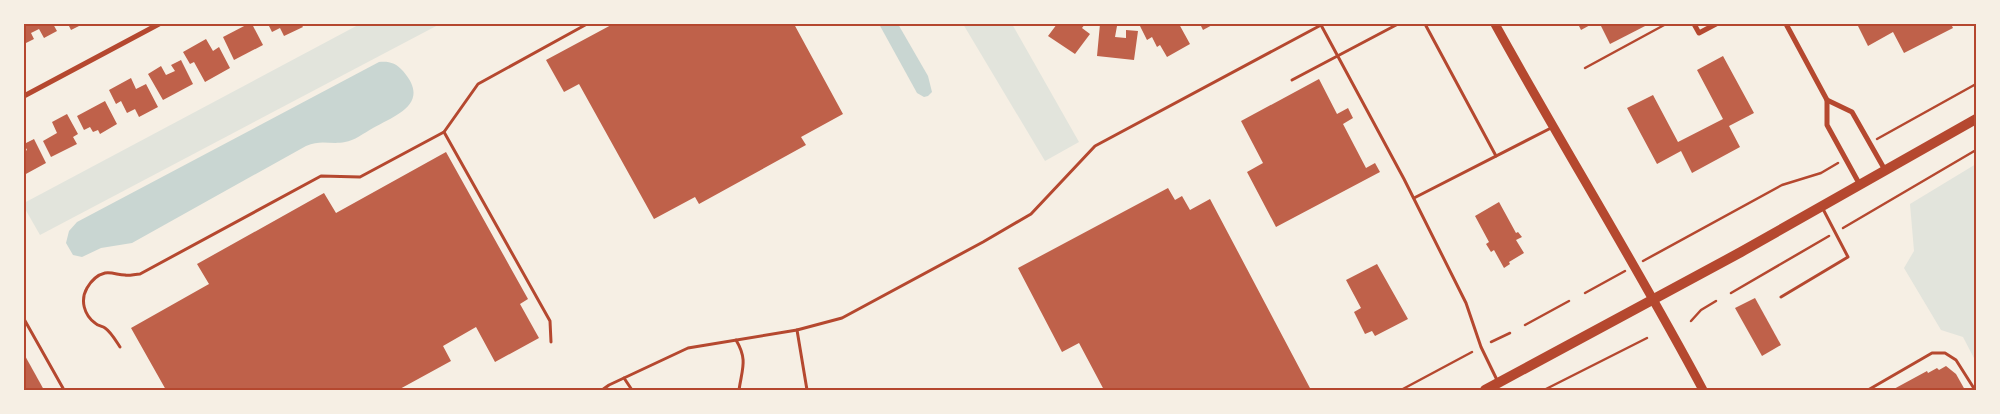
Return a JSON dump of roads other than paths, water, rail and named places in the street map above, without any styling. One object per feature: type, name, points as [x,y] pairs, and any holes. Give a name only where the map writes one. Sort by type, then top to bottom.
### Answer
[{"type":"main road","points":[[1485,390],[1654,300],[1976,119]]},
{"type":"street","points":[[24,96],[159,24]]},
{"type":"street","points":[[1495,24],[1552,128],[1654,300],[1704,390]]},
{"type":"street","points":[[1694,24],[1699,33],[1716,24]]},
{"type":"street","points":[[1786,24],[1827,100],[1827,125],[1860,185]]},
{"type":"street","points":[[1827,100],[1852,112],[1885,170]]},
{"type":"lane","points":[[120,347],[106,328],[96,324],[89,318],[85,309],[86,290],[91,282],[99,276],[107,273],[125,276],[140,274],[321,176],[360,177],[444,132],[478,84],[587,24]]},
{"type":"lane","points":[[602,390],[688,348],[797,330],[842,318],[1031,214],[1095,146],[1322,24],[1414,198],[1466,303],[1481,347],[1499,383]]},
{"type":"lane","points":[[1292,80],[1398,24]]},
{"type":"lane","points":[[1425,24],[1496,156]]},
{"type":"lane","points":[[1414,198],[1552,128]]},
{"type":"lane","points":[[444,132],[550,320],[551,342]]},
{"type":"lane","points":[[1780,297],[1848,257],[1821,206]]},
{"type":"lane","points":[[24,319],[64,390]]},
{"type":"lane","points":[[797,330],[808,390]]},
{"type":"lane","points":[[736,340],[742,350],[744,364],[738,390]]},
{"type":"lane","points":[[1868,390],[1932,353],[1945,353],[1956,360],[1975,390]]},
{"type":"lane","points":[[624,378],[632,390]]}]
